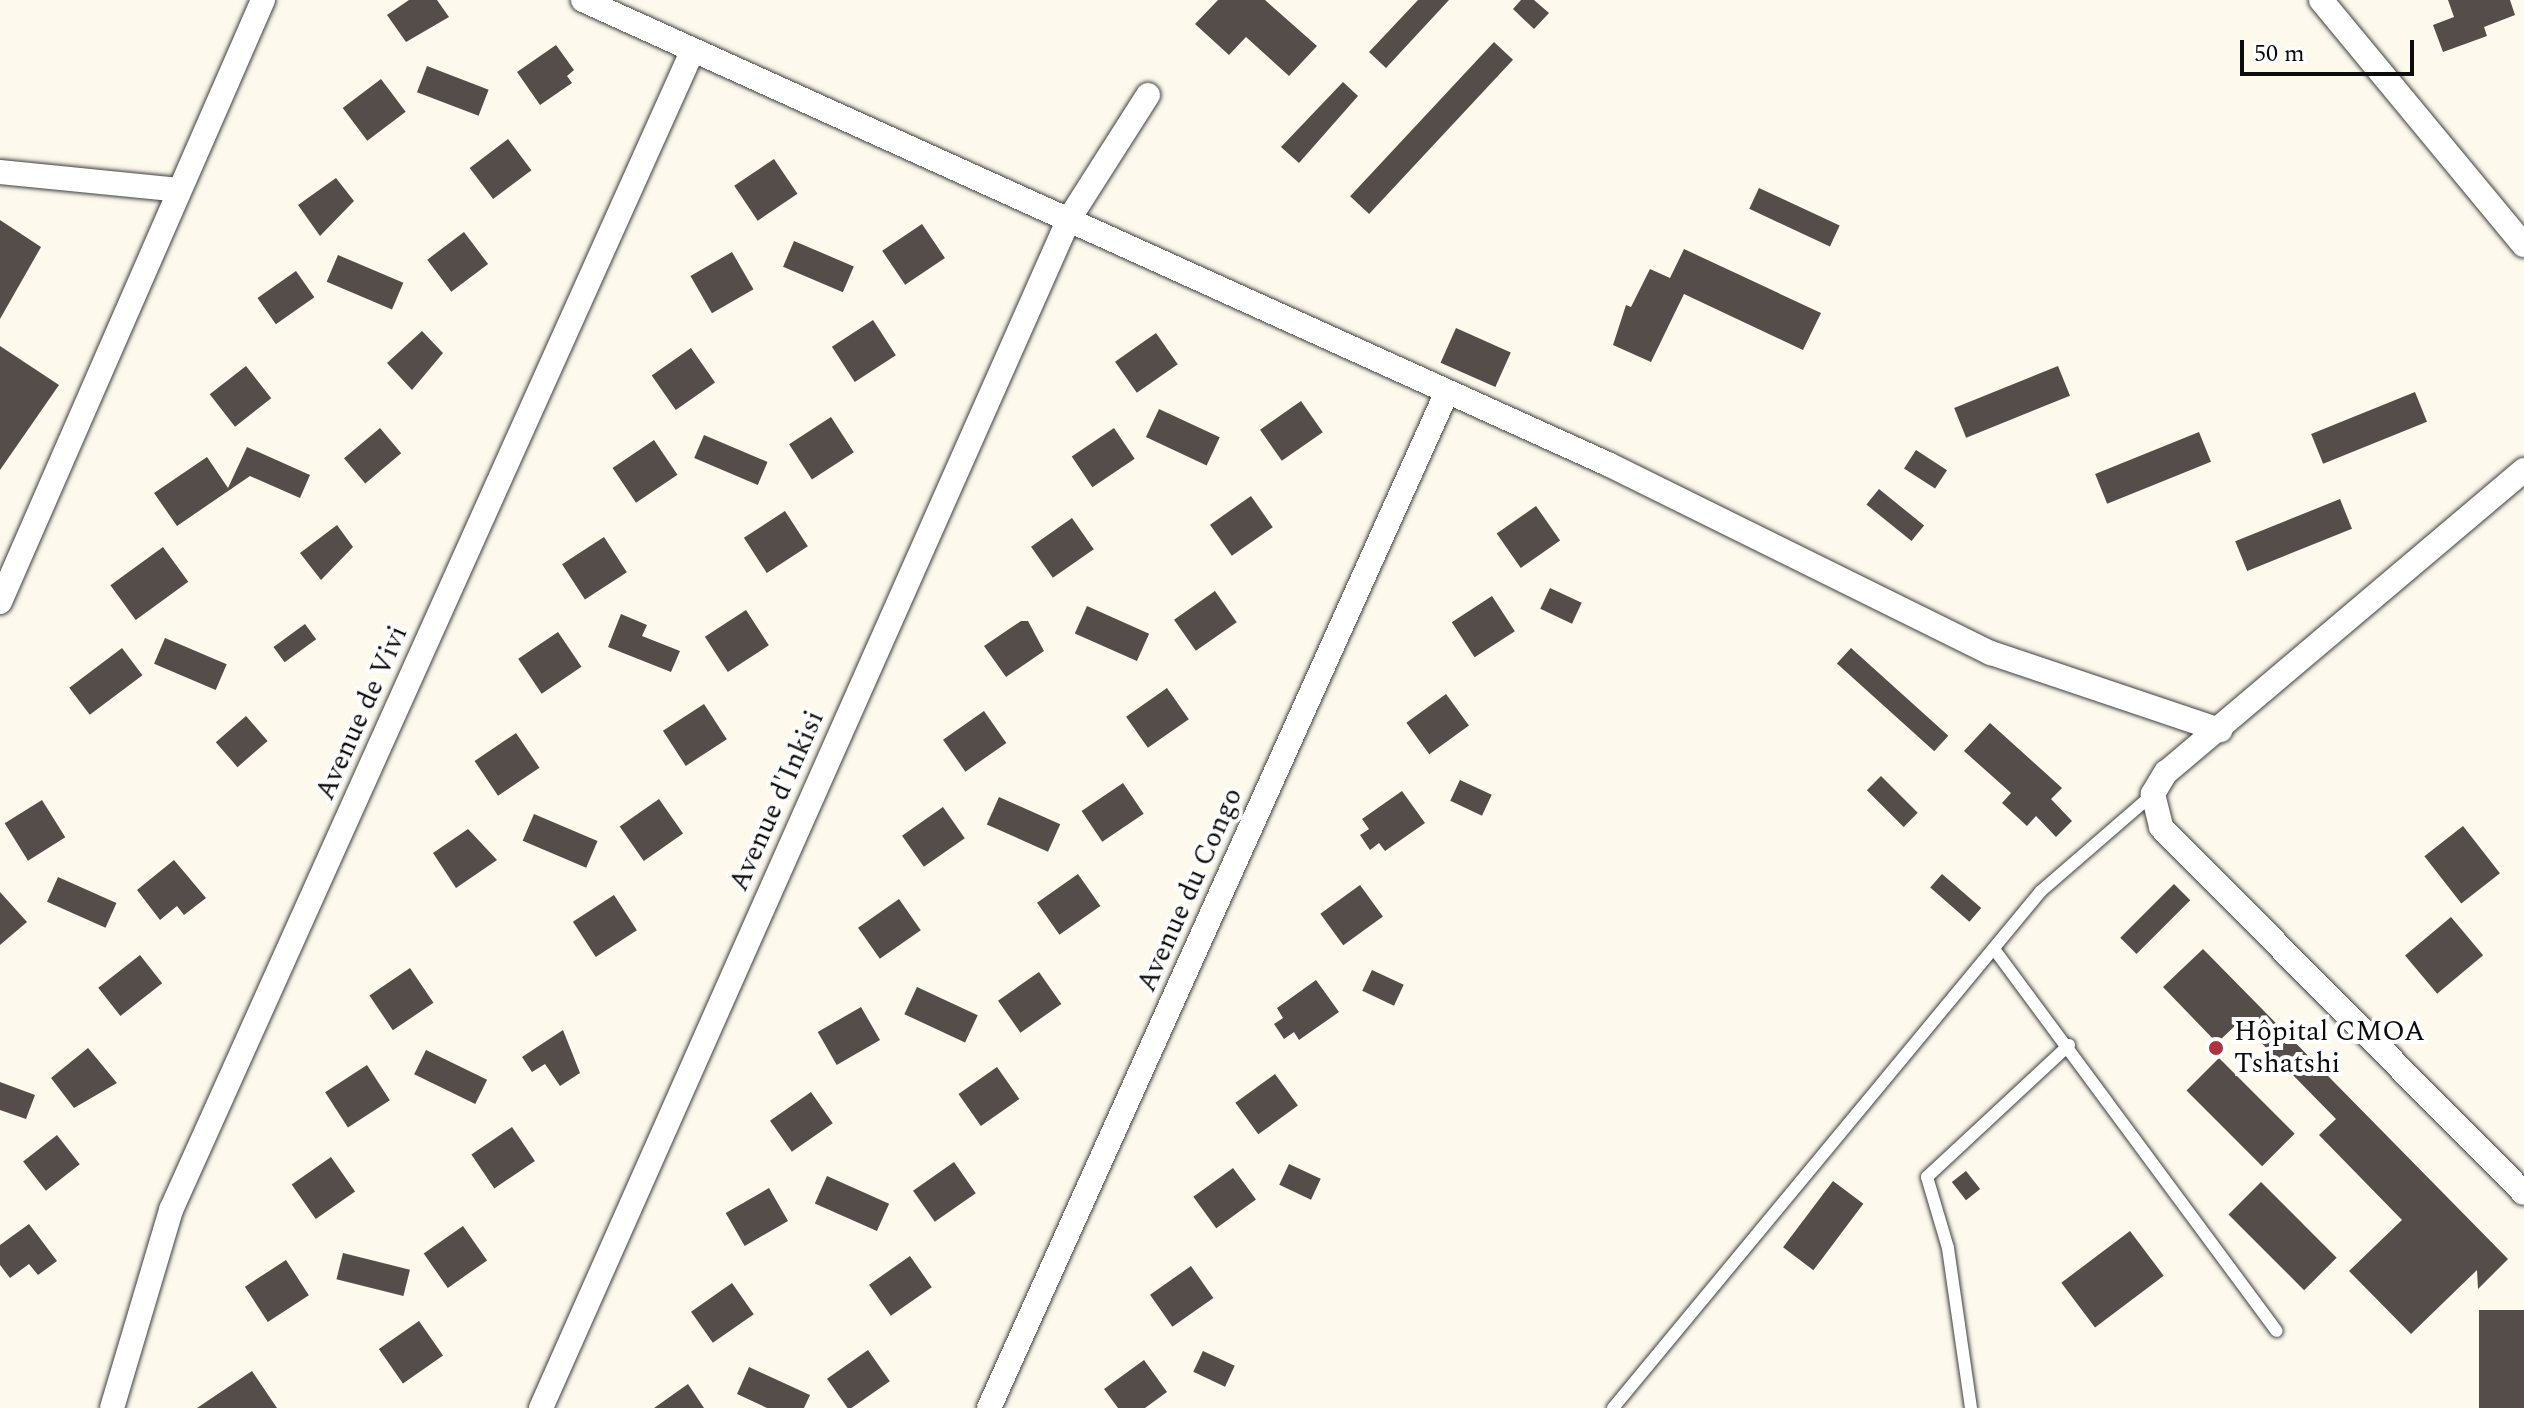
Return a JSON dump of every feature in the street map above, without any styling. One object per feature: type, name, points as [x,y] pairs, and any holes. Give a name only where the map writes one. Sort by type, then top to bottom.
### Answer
[{"type":"street","points":[[0,602],[263,0]]},
{"type":"street","points":[[583,0],[692,52],[1069,219],[1445,396],[1608,464],[1991,653],[2220,730]]},
{"type":"street","points":[[2321,0],[2524,245]]},
{"type":"street","name":"Avenue de Vivi","points":[[112,1408],[171,1210],[692,52]]},
{"type":"street","name":"Avenue d'Inkisi","points":[[541,1408],[1069,219],[1148,95]]},
{"type":"street","points":[[0,172],[179,190]]},
{"type":"street","name":"Avenue du Congo","points":[[989,1408],[1445,396]]},
{"type":"street","points":[[2524,470],[2220,730],[2166,772],[2153,794],[2161,827],[2524,1193]]},
{"type":"lane","points":[[1613,1408],[2041,891],[2153,794]]},
{"type":"lane","points":[[1994,949],[2069,1045],[2277,1331]]},
{"type":"lane","points":[[1971,1408],[1948,1248],[1927,1177],[2069,1045]]},
{"type":"building","points":[[409,0],[437,0],[449,17],[406,42],[387,15]]},
{"type":"building","points":[[1218,0],[1265,0],[1317,46],[1289,76],[1246,37],[1229,55],[1195,24]]},
{"type":"building","points":[[1418,0],[1449,0],[1386,68],[1369,52]]},
{"type":"building","points":[[1521,0],[1534,0],[1549,13],[1534,29],[1513,9]]},
{"type":"building","points":[[2448,0],[2510,0],[2515,15],[2484,27],[2487,36],[2443,52],[2433,25],[2454,17]]},
{"type":"building","points":[[1494,42],[1513,60],[1369,214],[1350,196]]},
{"type":"building","points":[[556,45],[574,70],[567,76],[572,83],[540,105],[517,72]]},
{"type":"building","points":[[427,66],[489,90],[479,116],[417,92]]},
{"type":"building","points":[[381,79],[406,112],[367,141],[343,108]]},
{"type":"building","points":[[1343,82],[1358,96],[1299,163],[1281,147]]},
{"type":"building","points":[[508,139],[531,170],[493,199],[470,168]]},
{"type":"building","points":[[774,159],[797,194],[758,221],[734,186]]},
{"type":"building","points":[[336,178],[354,201],[320,236],[298,205]]},
{"type":"building","points":[[1759,188],[1840,226],[1830,246],[1749,209]]},
{"type":"building","points":[[0,220],[41,247],[0,319]]},
{"type":"building","points":[[922,224],[945,258],[905,285],[882,251]]},
{"type":"building","points":[[464,232],[488,264],[451,292],[427,260]]},
{"type":"building","points":[[794,241],[854,266],[843,292],[783,267]]},
{"type":"building","points":[[1684,249],[1821,313],[1803,350],[1684,294],[1651,362],[1613,345],[1626,305],[1631,307],[1650,269],[1670,278]]},
{"type":"building","points":[[732,252],[754,289],[712,313],[690,276]]},
{"type":"building","points":[[338,255],[403,283],[392,309],[327,282]]},
{"type":"building","points":[[296,271],[314,297],[276,324],[257,298]]},
{"type":"building","points":[[873,320],[896,355],[855,382],[832,347]]},
{"type":"building","points":[[1456,328],[1511,352],[1495,387],[1441,363]]},
{"type":"building","points":[[422,331],[443,353],[412,390],[387,363]]},
{"type":"building","points":[[1156,333],[1178,364],[1137,393],[1115,362]]},
{"type":"building","points":[[0,346],[59,385],[0,470]]},
{"type":"building","points":[[691,348],[715,382],[676,410],[652,376]]},
{"type":"building","points":[[246,366],[271,398],[235,427],[210,394]]},
{"type":"building","points":[[2058,366],[2070,396],[1966,438],[1954,408]]},
{"type":"building","points":[[2415,392],[2427,422],[2323,464],[2311,434]]},
{"type":"building","points":[[1301,401],[1323,432],[1282,461],[1260,430]]},
{"type":"building","points":[[1159,409],[1220,437],[1207,465],[1146,437]]},
{"type":"building","points":[[831,417],[854,452],[812,479],[789,444]]},
{"type":"building","points":[[380,428],[401,453],[365,483],[344,458]]},
{"type":"building","points":[[1114,428],[1135,459],[1092,487],[1072,457]]},
{"type":"building","points":[[2199,432],[2211,462],[2107,504],[2095,474]]},
{"type":"building","points":[[704,435],[768,462],[758,485],[694,458]]},
{"type":"building","points":[[654,440],[677,475],[636,503],[613,468]]},
{"type":"building","points":[[247,447],[310,475],[300,498],[250,476],[177,526],[154,493],[207,457],[228,488]]},
{"type":"building","points":[[1916,450],[1947,470],[1935,489],[1904,468]]},
{"type":"building","points":[[1879,489],[1924,526],[1911,541],[1866,505]]},
{"type":"building","points":[[1251,496],[1273,527],[1232,556],[1210,525]]},
{"type":"building","points":[[2340,499],[2352,529],[2247,571],[2235,541]]},
{"type":"building","points":[[1536,506],[1560,540],[1521,568],[1497,534]]},
{"type":"building","points":[[785,511],[808,546],[767,573],[744,538]]},
{"type":"building","points":[[1072,518],[1094,549],[1053,578],[1031,547]]},
{"type":"building","points":[[337,525],[353,547],[321,580],[300,553]]},
{"type":"building","points":[[604,537],[627,572],[585,599],[562,564]]},
{"type":"building","points":[[163,547],[188,582],[136,620],[110,585]]},
{"type":"building","points":[[1550,588],[1582,603],[1572,624],[1540,609]]},
{"type":"building","points":[[1215,591],[1237,622],[1196,651],[1174,620]]},
{"type":"building","points":[[1492,596],[1515,631],[1475,657],[1452,622]]},
{"type":"building","points":[[1087,606],[1149,634],[1137,661],[1075,633]]},
{"type":"building","points":[[746,610],[769,645],[728,672],[705,637]]},
{"type":"building","points":[[621,614],[647,625],[642,636],[680,651],[671,672],[608,647]]},
{"type":"building","points":[[1021,621],[1028,621],[1044,651],[1006,677],[984,646]]},
{"type":"building","points":[[305,624],[316,639],[285,662],[273,647]]},
{"type":"building","points":[[558,632],[581,667],[542,694],[518,659]]},
{"type":"building","points":[[165,638],[227,664],[216,690],[154,664]]},
{"type":"building","points":[[122,648],[142,675],[90,715],[69,688]]},
{"type":"building","points":[[1851,648],[1948,736],[1934,751],[1837,664]]},
{"type":"building","points":[[1167,688],[1189,719],[1148,748],[1126,717]]},
{"type":"building","points":[[1446,694],[1469,726],[1429,754],[1406,723]]},
{"type":"building","points":[[704,704],[727,739],[686,766],[663,731]]},
{"type":"building","points":[[984,711],[1006,743],[965,772],[943,740]]},
{"type":"building","points":[[246,716],[268,741],[237,767],[216,742]]},
{"type":"building","points":[[1990,723],[2062,788],[2051,799],[2072,821],[2056,837],[2036,816],[2027,826],[2002,803],[2011,793],[1964,751]]},
{"type":"building","points":[[516,733],[539,768],[498,796],[475,761]]},
{"type":"building","points":[[1881,776],[1918,813],[1904,827],[1867,790]]},
{"type":"building","points":[[1460,780],[1492,795],[1482,816],[1450,801]]},
{"type":"building","points":[[1123,783],[1144,814],[1102,842],[1082,811]]},
{"type":"building","points":[[1402,791],[1425,823],[1385,851],[1379,843],[1370,850],[1360,835],[1369,829],[1362,819]]},
{"type":"building","points":[[999,797],[1060,824],[1048,852],[987,824]]},
{"type":"building","points":[[659,799],[683,833],[644,861],[620,827]]},
{"type":"building","points":[[42,800],[65,837],[28,861],[5,823]]},
{"type":"building","points":[[943,807],[965,838],[924,867],[902,836]]},
{"type":"building","points":[[534,814],[598,841],[586,868],[523,841]]},
{"type":"building","points":[[2463,826],[2500,873],[2461,903],[2424,856]]},
{"type":"building","points":[[468,829],[497,860],[456,888],[433,853]]},
{"type":"building","points":[[174,860],[206,898],[184,915],[177,906],[160,920],[137,890]]},
{"type":"building","points":[[1078,874],[1100,906],[1059,935],[1037,903]]},
{"type":"building","points":[[1942,874],[1981,908],[1969,922],[1930,888]]},
{"type":"building","points":[[58,877],[116,903],[105,928],[47,902]]},
{"type":"building","points":[[2174,884],[2190,900],[2137,954],[2120,938]]},
{"type":"building","points":[[1360,885],[1383,917],[1343,945],[1320,914]]},
{"type":"building","points":[[0,892],[27,922],[0,945]]},
{"type":"building","points":[[614,895],[637,930],[596,957],[573,922]]},
{"type":"building","points":[[899,899],[921,930],[880,959],[858,928]]},
{"type":"building","points":[[2451,917],[2483,955],[2437,994],[2405,956]]},
{"type":"building","points":[[2203,949],[2508,1259],[2478,1289],[2477,1270],[2411,1334],[2349,1271],[2402,1220],[2319,1135],[2336,1119],[2240,1021],[2217,1043],[2163,987]]},
{"type":"building","points":[[140,955],[162,983],[120,1016],[98,988]]},
{"type":"building","points":[[410,968],[433,1003],[393,1030],[369,995]]},
{"type":"building","points":[[1372,970],[1404,985],[1394,1006],[1362,991]]},
{"type":"building","points":[[1039,972],[1061,1004],[1020,1033],[998,1001]]},
{"type":"building","points":[[1316,980],[1339,1012],[1299,1040],[1294,1032],[1284,1039],[1274,1024],[1283,1018],[1277,1008]]},
{"type":"building","points":[[917,987],[978,1015],[965,1043],[904,1014]]},
{"type":"building","points":[[861,1007],[880,1040],[837,1065],[818,1032]]},
{"type":"building","points":[[563,1030],[580,1073],[560,1086],[545,1064],[532,1072],[522,1057]]},
{"type":"building","points":[[88,1048],[117,1083],[74,1108],[51,1078]]},
{"type":"building","points":[[426,1050],[487,1080],[475,1104],[414,1074]]},
{"type":"building","points":[[2219,1058],[2295,1134],[2262,1166],[2186,1091]]},
{"type":"building","points":[[367,1065],[390,1100],[348,1127],[325,1092]]},
{"type":"building","points":[[997,1067],[1019,1099],[981,1126],[958,1094]]},
{"type":"building","points":[[1275,1074],[1298,1106],[1258,1134],[1235,1103]]},
{"type":"building","points":[[0,1082],[35,1095],[26,1119],[0,1110]]},
{"type":"building","points":[[811,1092],[833,1123],[792,1152],[770,1121]]},
{"type":"building","points":[[512,1127],[535,1161],[494,1188],[471,1154]]},
{"type":"building","points":[[57,1135],[80,1164],[46,1191],[23,1161]]},
{"type":"building","points":[[331,1157],[355,1191],[316,1219],[292,1185]]},
{"type":"building","points":[[954,1162],[976,1193],[935,1222],[913,1191]]},
{"type":"building","points":[[1289,1164],[1321,1179],[1311,1200],[1279,1185]]},
{"type":"building","points":[[1233,1168],[1256,1200],[1216,1228],[1193,1197]]},
{"type":"building","points":[[1966,1171],[1980,1189],[1966,1200],[1952,1182]]},
{"type":"building","points":[[827,1176],[889,1204],[877,1231],[815,1203]]},
{"type":"building","points":[[1833,1181],[1863,1204],[1813,1270],[1783,1247]]},
{"type":"building","points":[[2261,1182],[2337,1258],[2304,1290],[2228,1215]]},
{"type":"building","points":[[769,1188],[788,1221],[745,1246],[726,1213]]},
{"type":"building","points":[[29,1224],[57,1261],[38,1275],[29,1264],[10,1278],[0,1265],[0,1245]]},
{"type":"building","points":[[463,1226],[487,1260],[448,1288],[424,1254]]},
{"type":"building","points":[[2130,1231],[2164,1276],[2095,1327],[2061,1283]]},
{"type":"building","points":[[343,1253],[410,1270],[403,1296],[336,1279]]},
{"type":"building","points":[[910,1256],[932,1287],[891,1316],[869,1285]]},
{"type":"building","points":[[286,1260],[309,1295],[268,1322],[245,1287]]},
{"type":"building","points":[[1191,1266],[1213,1298],[1172,1327],[1150,1295]]},
{"type":"building","points":[[732,1283],[754,1314],[713,1343],[691,1312]]},
{"type":"building","points":[[2479,1310],[2524,1310],[2524,1408],[2479,1408]]},
{"type":"building","points":[[419,1321],[443,1355],[403,1384],[379,1349]]},
{"type":"building","points":[[868,1350],[890,1381],[848,1408],[827,1379]]},
{"type":"building","points":[[1203,1351],[1235,1366],[1225,1387],[1193,1372]]},
{"type":"building","points":[[1144,1360],[1167,1392],[1145,1408],[1118,1408],[1104,1389]]},
{"type":"building","points":[[749,1367],[810,1395],[804,1408],[767,1408],[737,1394]]},
{"type":"building","points":[[252,1371],[277,1408],[197,1408]]},
{"type":"building","points":[[688,1384],[704,1408],[654,1408]]},
{"type":"place","name":"Hôpital CMOA Tshatshi","points":[[2216,1048]]}]
